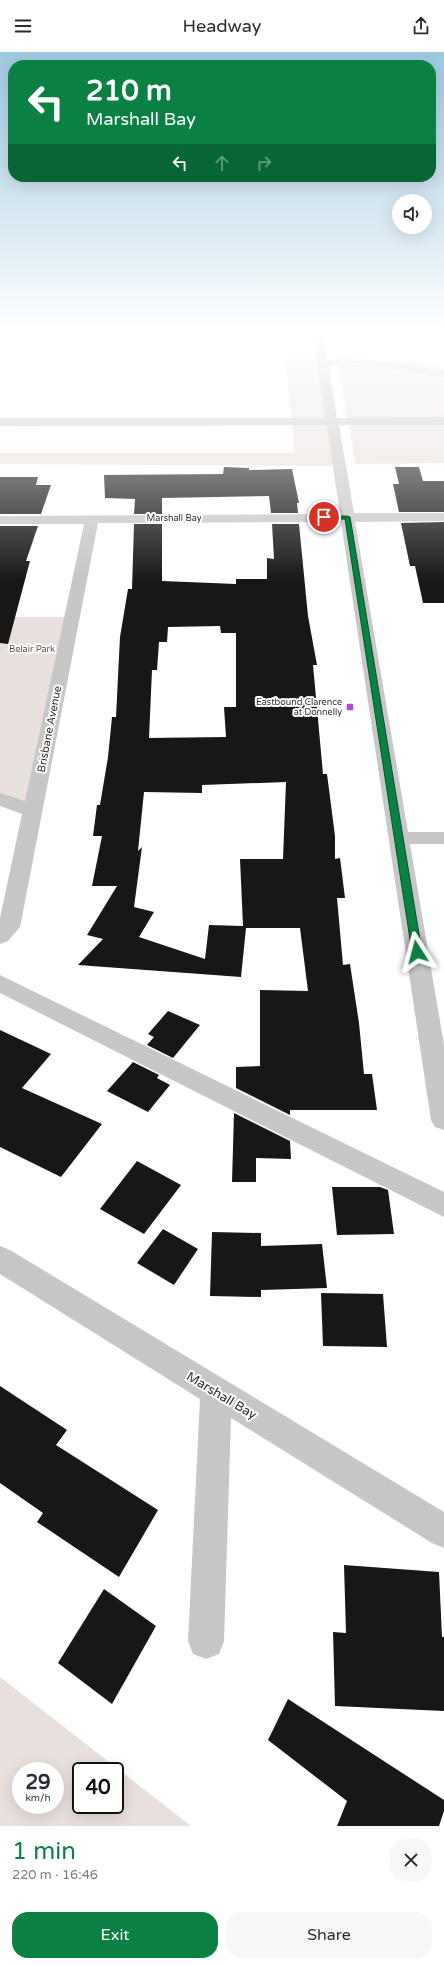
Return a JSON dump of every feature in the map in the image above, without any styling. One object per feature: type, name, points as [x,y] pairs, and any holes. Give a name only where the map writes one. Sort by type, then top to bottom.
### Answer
[{"type":"street","points":[[331,417],[444,1120]]},
{"type":"street","points":[[0,422],[444,422]]},
{"type":"street","name":"Marshall Bay","points":[[0,520],[444,517]]},
{"type":"street","name":"Brisbane Avenue","points":[[0,936],[9,927],[92,519]]},
{"type":"street","points":[[0,799],[32,811]]},
{"type":"street","points":[[398,838],[444,838]]},
{"type":"street","points":[[0,983],[444,1206]]},
{"type":"street","name":"Marshall Bay","points":[[0,1260],[444,1531]]},
{"type":"street","points":[[206,1641],[216,1392]]},
{"type":"green space","points":[[291,417],[331,417],[339,466],[0,464],[0,453],[295,453]]},
{"type":"green space","points":[[347,417],[444,417],[444,463],[356,464]]},
{"type":"green space","name":"Belair Park","points":[[0,617],[72,617],[32,811],[0,799]]},
{"type":"green space","points":[[0,1677],[109,1762],[72,1762],[72,1814],[124,1814],[124,1774],[191,1826],[0,1826]]},
{"type":"building","points":[[224,467],[249,468],[249,470],[292,469],[299,503],[297,503],[298,513],[271,513],[269,496],[162,498],[162,514],[134,514],[135,499],[105,498],[104,475],[223,474]]},
{"type":"building","points":[[395,467],[419,467],[423,481],[444,481],[444,512],[399,512],[393,484],[399,484]]},
{"type":"building","points":[[0,477],[38,477],[36,485],[51,485],[41,514],[0,514]]},
{"type":"building","points":[[444,522],[444,603],[423,603],[415,566],[410,566],[401,523]]},
{"type":"building","points":[[134,524],[162,524],[162,581],[236,584],[236,579],[267,579],[267,558],[274,559],[272,524],[299,524],[308,616],[317,665],[313,665],[323,774],[327,774],[335,836],[335,859],[340,858],[345,898],[337,898],[343,965],[350,964],[359,1023],[364,1074],[372,1074],[377,1110],[290,1110],[290,1115],[236,1088],[236,1067],[260,1066],[260,990],[308,991],[300,928],[246,928],[241,977],[78,965],[103,939],[87,935],[117,886],[92,886],[102,836],[93,836],[97,805],[100,805],[108,757],[112,717],[116,717],[120,637],[128,589],[132,589]],"holes":[[[220,626],[221,633],[236,633],[236,707],[224,707],[226,737],[149,738],[152,670],[157,670],[159,642],[167,642],[168,627]],[[286,782],[283,859],[240,859],[243,926],[209,925],[205,959],[139,937],[154,912],[134,907],[142,847],[138,851],[144,792],[202,793],[202,785]]]},
{"type":"building","points":[[0,526],[38,526],[26,561],[30,561],[8,644],[0,643]]},
{"type":"building","points":[[168,1011],[200,1025],[173,1058],[147,1045],[154,1037],[148,1034]]},
{"type":"building","points":[[0,1030],[51,1054],[22,1088],[102,1124],[61,1177],[0,1147]]},
{"type":"building","points":[[133,1062],[159,1075],[157,1078],[170,1085],[148,1112],[107,1091]]},
{"type":"building","points":[[234,1113],[290,1141],[291,1159],[256,1158],[256,1182],[232,1182]]},
{"type":"building","points":[[137,1161],[181,1185],[144,1234],[100,1209]]},
{"type":"building","points":[[332,1187],[380,1187],[388,1190],[394,1234],[337,1235]]},
{"type":"building","points":[[163,1229],[198,1249],[174,1285],[137,1263]]},
{"type":"building","points":[[212,1232],[261,1233],[261,1246],[322,1244],[327,1288],[261,1290],[261,1297],[210,1296]]},
{"type":"building","points":[[321,1293],[383,1294],[387,1347],[323,1346]]},
{"type":"building","points":[[0,1386],[67,1430],[56,1445],[158,1510],[119,1577],[37,1522],[43,1513],[0,1483]]},
{"type":"building","points":[[344,1565],[439,1572],[442,1637],[444,1637],[444,1711],[335,1706],[333,1632],[346,1633]]},
{"type":"building","points":[[104,1589],[156,1626],[112,1704],[58,1663]]},
{"type":"building","points":[[288,1699],[444,1800],[444,1811],[439,1826],[337,1826],[347,1801],[268,1740]]},
{"type":"place","name":"Eastbound Clarence at Donnelly","points":[[350,707]]},
{"type":"route","points":[[324,517],[347,517],[417,952]]}]
